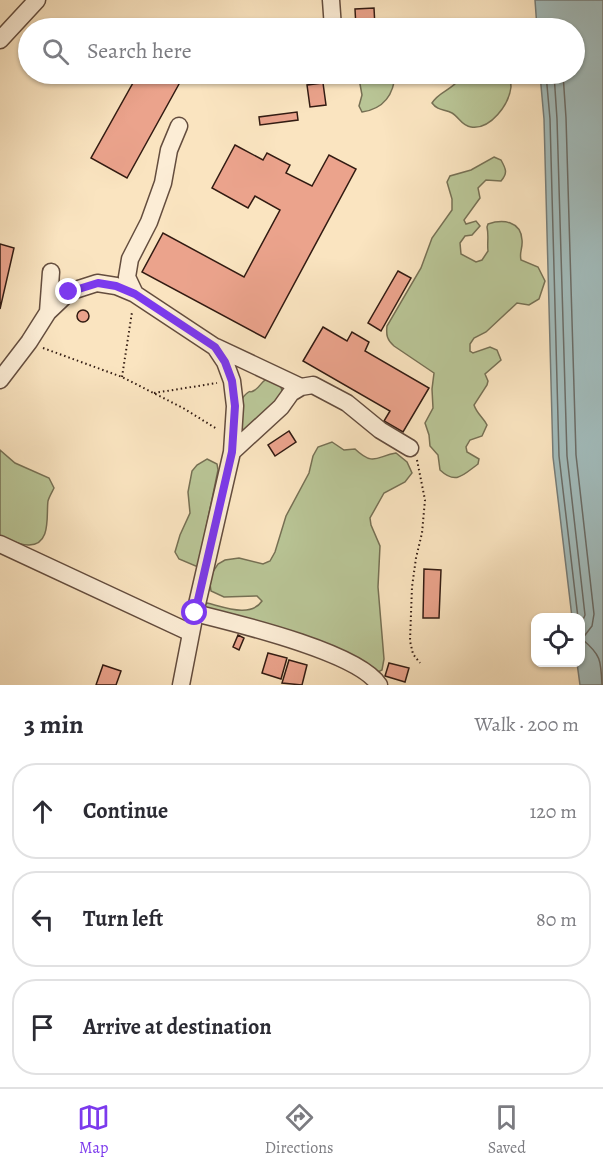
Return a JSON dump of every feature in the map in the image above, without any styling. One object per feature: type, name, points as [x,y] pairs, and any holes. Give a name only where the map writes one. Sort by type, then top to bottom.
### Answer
[{"type":"street","points":[[331,0],[332,18]]},
{"type":"street","points":[[19,18],[34,1]]},
{"type":"street","points":[[0,40],[18,19]]},
{"type":"street","points":[[135,294],[127,277],[130,259],[149,222],[179,126]]},
{"type":"street","points":[[0,380],[30,342],[48,312],[69,292],[98,283],[116,273],[130,259]]},
{"type":"street","points":[[48,312],[51,272]]},
{"type":"street","points":[[98,283],[116,286],[135,294],[215,347],[301,387]]},
{"type":"street","points":[[181,685],[232,445],[235,406],[232,381],[225,362],[215,347]]},
{"type":"street","points":[[232,445],[281,407],[291,393],[301,387],[313,386],[347,403],[380,430],[410,448]]},
{"type":"street","points":[[0,544],[191,633]]},
{"type":"street","points":[[195,613],[259,629],[343,659],[369,674],[379,685]]},
{"type":"path","points":[[122,377],[135,294]]},
{"type":"path","points":[[30,342],[122,377],[154,393],[183,408],[232,445]]},
{"type":"path","points":[[154,393],[232,381]]},
{"type":"path","points":[[410,448],[417,461],[425,501],[423,533],[416,558],[412,587],[410,641],[413,654],[420,663]]},
{"type":"green space","points":[[360,84],[394,84],[390,94],[382,104],[362,112],[359,106],[362,95]]},
{"type":"green space","points":[[455,84],[510,84],[511,87],[503,108],[492,120],[478,127],[468,126],[452,113],[434,106],[432,103]]},
{"type":"green space","points":[[494,157],[501,160],[505,168],[505,176],[501,181],[486,180],[478,188],[480,198],[464,220],[466,224],[476,221],[480,226],[472,235],[465,236],[460,243],[461,254],[476,262],[482,260],[488,251],[488,224],[510,223],[515,225],[521,234],[521,260],[538,267],[545,281],[539,299],[529,305],[517,303],[486,332],[474,338],[470,344],[470,351],[473,353],[490,347],[497,350],[501,360],[485,374],[487,385],[474,405],[487,425],[482,436],[470,440],[466,447],[467,452],[479,459],[478,464],[464,475],[455,478],[440,470],[438,455],[430,446],[425,423],[433,408],[434,373],[392,344],[388,337],[387,326],[421,268],[432,238],[452,210],[452,199],[447,182],[450,176],[471,170]]},
{"type":"green space","points":[[269,378],[280,383],[283,395],[243,432],[240,412],[243,397]]},
{"type":"green space","points":[[332,442],[344,450],[355,449],[371,459],[396,453],[407,462],[412,473],[405,482],[384,493],[370,518],[380,546],[378,587],[384,659],[382,670],[374,674],[205,608],[204,605],[207,603],[229,609],[244,610],[257,606],[262,601],[257,596],[224,597],[211,591],[212,573],[218,564],[225,560],[239,558],[263,564],[270,561],[286,516],[309,473],[313,456],[318,447]]},
{"type":"green space","points":[[0,450],[15,463],[49,478],[54,488],[48,501],[44,535],[36,544],[21,544],[0,536]]},
{"type":"green space","points":[[207,459],[217,464],[218,470],[198,567],[179,559],[175,552],[190,513],[188,492],[192,471]]},
{"type":"water","points":[[535,0],[603,0],[603,685],[580,685],[578,667],[585,667],[585,613],[572,613],[553,457],[544,119],[541,84],[585,84],[585,18],[536,18]]},
{"type":"building","points":[[374,8],[375,18],[355,18],[355,9]]},
{"type":"building","points":[[132,84],[179,84],[127,178],[91,158]]},
{"type":"building","points":[[323,84],[326,105],[310,107],[307,85]]},
{"type":"building","points":[[297,112],[298,120],[260,125],[259,117]]},
{"type":"building","points":[[235,145],[263,160],[267,153],[290,165],[286,173],[312,186],[329,155],[356,169],[265,338],[142,272],[163,233],[244,277],[280,210],[255,196],[248,208],[212,188]]},
{"type":"building","points":[[0,244],[14,248],[0,309]]},
{"type":"building","points":[[398,271],[411,278],[381,331],[368,323]]},
{"type":"building","points":[[85,310],[89,316],[85,322],[81,322],[77,314]]},
{"type":"building","points":[[323,327],[347,341],[352,332],[369,342],[365,351],[429,388],[403,432],[384,421],[390,411],[303,361]]},
{"type":"building","points":[[289,431],[296,442],[275,456],[268,445]]},
{"type":"building","points":[[424,569],[441,570],[439,618],[423,618]]},
{"type":"building","points":[[238,635],[244,638],[239,650],[233,647]]},
{"type":"building","points":[[268,653],[287,658],[281,679],[262,673]]},
{"type":"building","points":[[289,660],[307,665],[302,685],[282,683]]},
{"type":"building","points":[[389,663],[409,668],[405,682],[385,676]]},
{"type":"building","points":[[103,665],[121,671],[116,685],[96,685]]},
{"type":"route","points":[[69,292],[98,283],[116,286],[135,294],[215,347],[225,362],[232,381],[235,406],[232,452],[195,613]]}]
